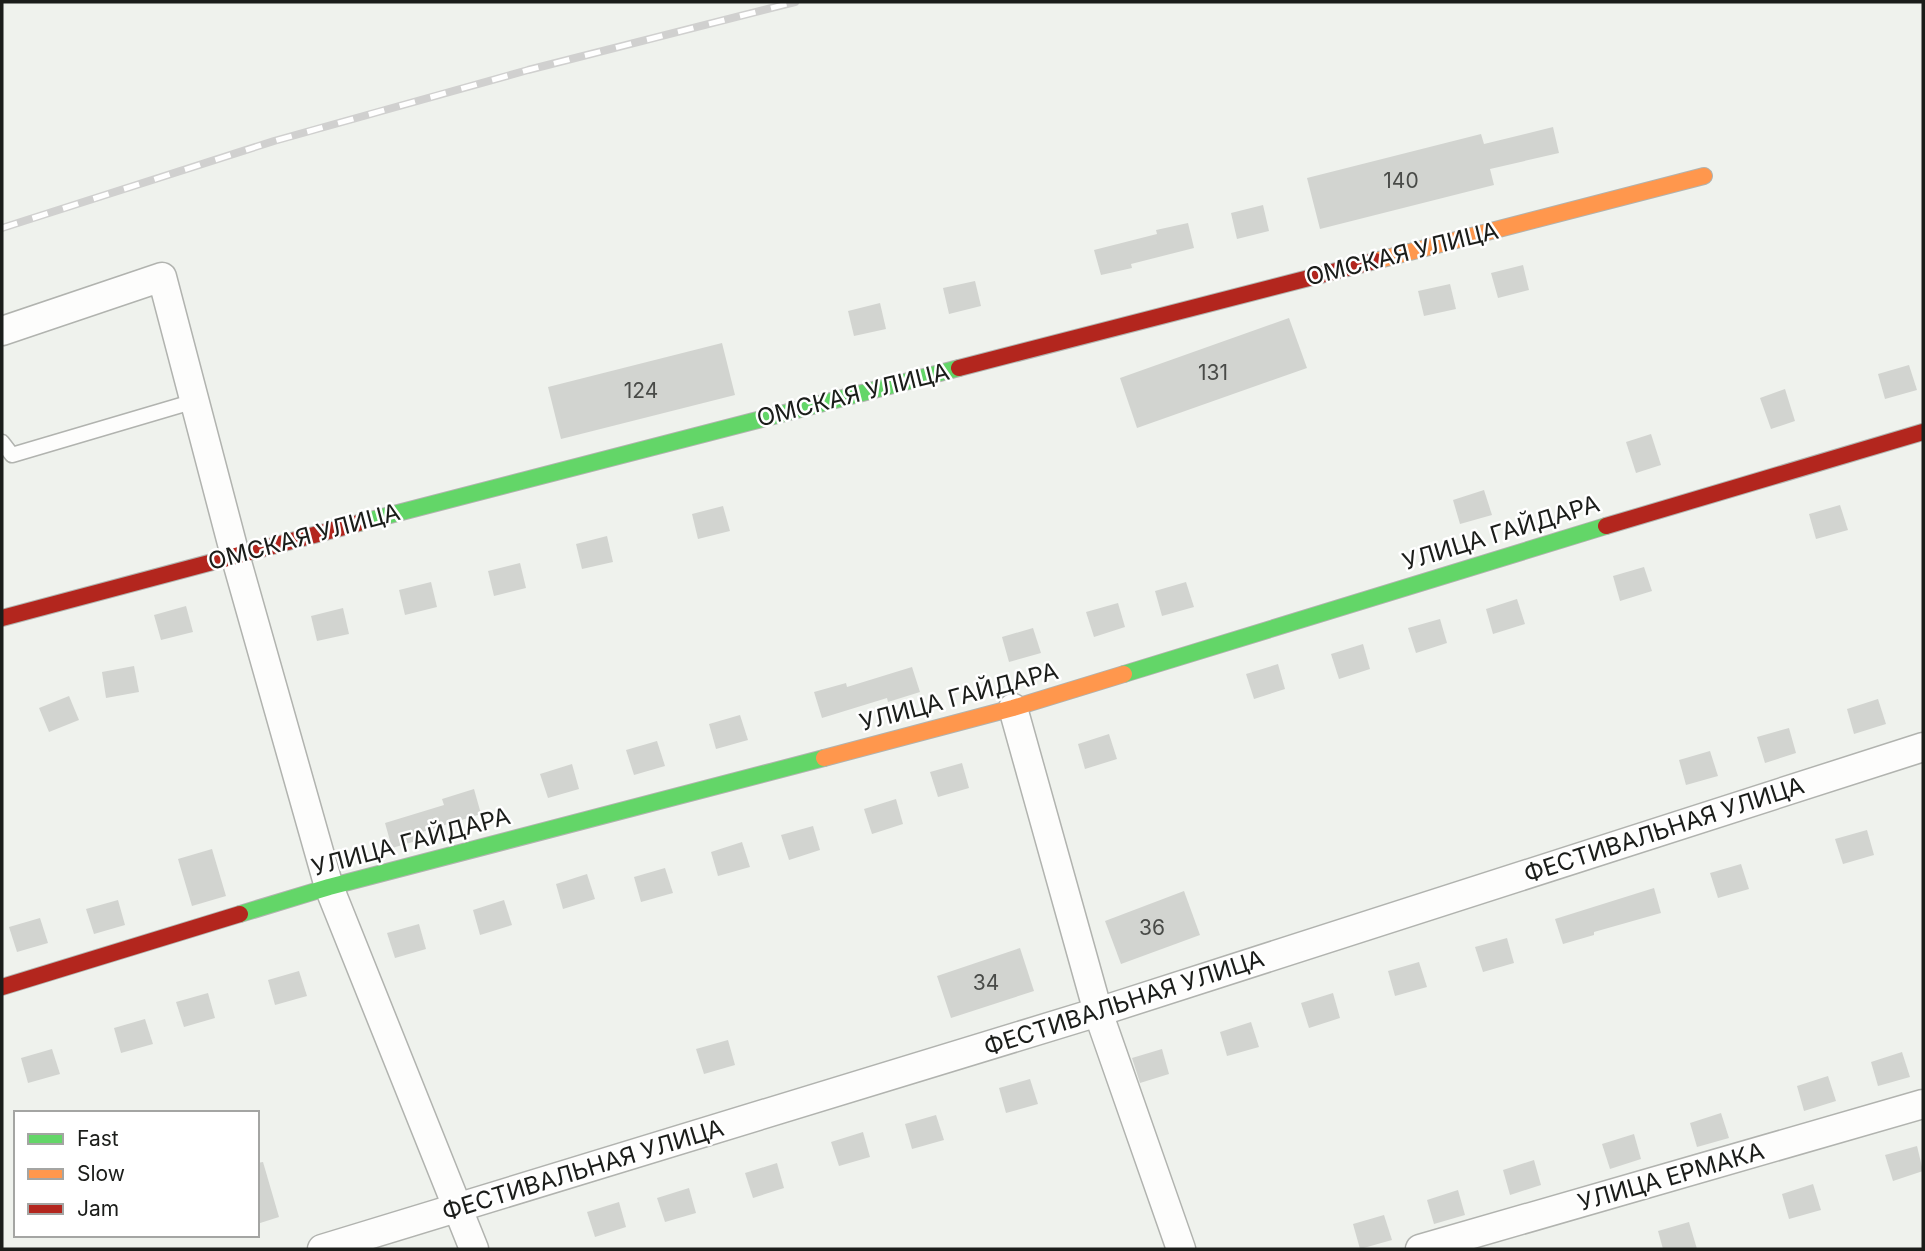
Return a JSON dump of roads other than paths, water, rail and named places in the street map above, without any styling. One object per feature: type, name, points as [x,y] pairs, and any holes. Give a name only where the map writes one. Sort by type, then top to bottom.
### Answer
[{"type":"street","name":"ОМСКАЯ УЛИЦА","points":[[2,618],[235,555],[1704,176]]},
{"type":"street","points":[[2,331],[162,277],[235,555],[329,887],[474,1249]]},
{"type":"street","name":"УЛИЦА ГАЙДАРА","points":[[2,987],[329,887],[1013,708],[1497,558],[1923,432]]},
{"type":"street","points":[[1013,708],[1098,1012],[1181,1249]]},
{"type":"street","name":"ФЕСТИВАЛЬНАЯ УЛИЦА","points":[[323,1249],[1098,1012],[1923,747]]},
{"type":"street","name":"УЛИЦА ЕРМАКА","points":[[1420,1249],[1923,1104]]},
{"type":"lane","points":[[2,442],[12,455],[195,401]]},
{"type":"railway","points":[[2,228],[274,141],[528,70],[795,2]]}]
